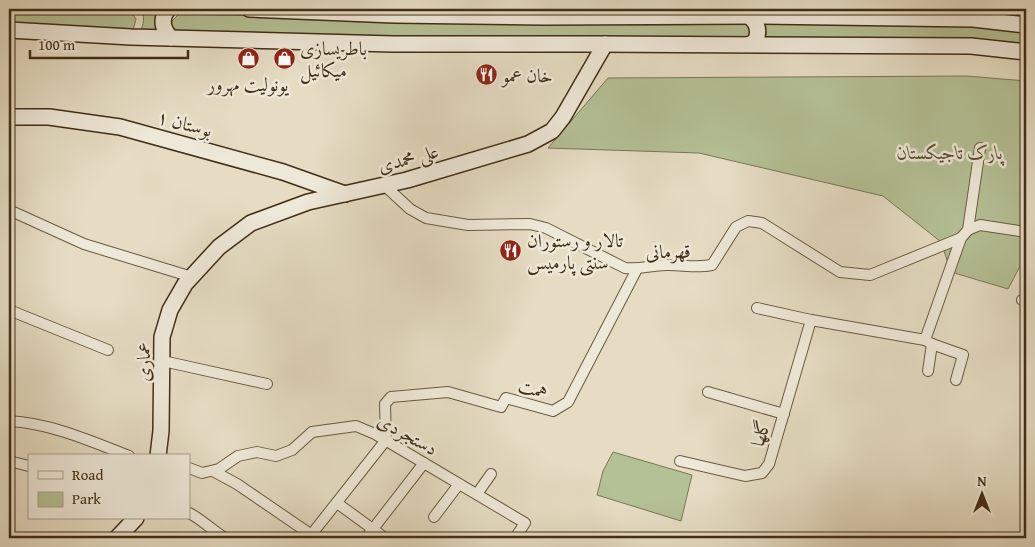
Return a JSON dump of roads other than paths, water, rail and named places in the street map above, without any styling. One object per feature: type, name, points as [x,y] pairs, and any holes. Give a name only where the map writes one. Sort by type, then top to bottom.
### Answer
[{"type":"main road","points":[[168,9],[163,18],[163,25],[165,32],[171,38]]},
{"type":"main road","points":[[249,9],[408,15],[588,13],[749,16],[813,13],[973,19],[1026,25]]},
{"type":"main road","points":[[391,9],[408,15]]},
{"type":"main road","points":[[749,16],[756,23],[758,32],[755,42],[750,44]]},
{"type":"main road","points":[[9,30],[171,38],[393,44],[971,46],[1026,52]]},
{"type":"main road","name":"علی محمدی","points":[[192,277],[219,247],[251,223],[308,202],[417,177],[528,144],[552,131],[564,118],[605,44]]},
{"type":"main road","name":"بوستان ۱","points":[[9,117],[50,118],[120,126],[283,172],[345,194]]},
{"type":"main road","name":"عماری","points":[[158,454],[161,431],[162,338],[170,310],[185,284],[192,277]]},
{"type":"main road","points":[[117,538],[134,520]]},
{"type":"street","points":[[968,230],[980,148]]},
{"type":"street","name":"قهرمانی","points":[[384,185],[410,209],[426,218],[468,225],[530,224],[546,228],[625,268],[637,270],[667,265],[699,268],[712,265],[736,227],[748,221],[762,223],[840,272],[854,275],[870,275],[961,238]]},
{"type":"street","points":[[9,210],[84,244],[154,267],[192,277]]},
{"type":"street","points":[[928,370],[929,342],[961,238],[968,230],[980,225],[1026,232]]},
{"type":"street","name":"همت","points":[[386,440],[385,404],[391,397],[448,392],[501,407],[506,398],[553,411],[568,402],[637,270]]},
{"type":"street","points":[[757,308],[929,342],[963,354],[956,380]]},
{"type":"street","points":[[9,310],[108,350]]},
{"type":"street","name":"گلها","points":[[680,461],[745,476],[762,473],[769,464],[811,320]]},
{"type":"street","points":[[163,361],[267,384]]},
{"type":"street","points":[[708,392],[784,414]]},
{"type":"street","points":[[9,421],[25,422],[73,435],[124,454]]},
{"type":"street","name":"دستجردی","points":[[213,471],[238,456],[257,452],[276,456],[292,450],[312,432],[356,426],[376,434],[525,523],[515,538]]},
{"type":"street","points":[[190,468],[202,473],[213,471],[237,484],[313,537],[386,440]]},
{"type":"street","points":[[9,461],[28,466]]},
{"type":"street","points":[[370,534],[424,463]]},
{"type":"street","points":[[477,494],[491,474]]},
{"type":"street","points":[[434,517],[459,484]]},
{"type":"street","points":[[337,503],[370,534],[385,538]]},
{"type":"street","points":[[190,514],[225,538]]},
{"type":"place","name":"یونولیت مهرور","points":[[248,58]]},
{"type":"place","name":"باطریسازی میکائیل","points":[[284,59]]},
{"type":"place","name":"خان عمو","points":[[486,75]]},
{"type":"place","name":"تالار و رستوران سنتی پارمیس","points":[[511,251]]},
{"type":"park label","name":"پارک تاجیکستان","points":[[950,152]]}]
